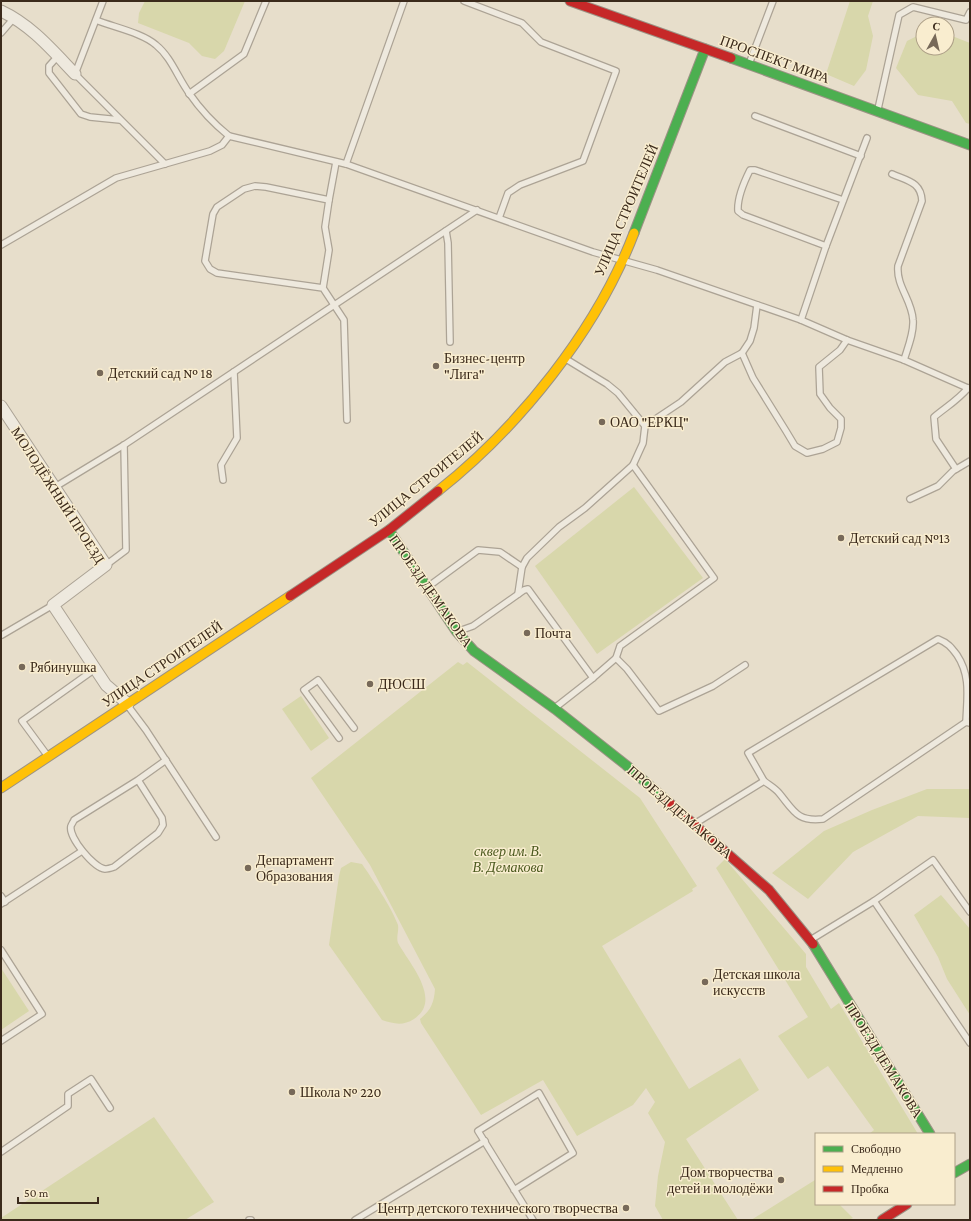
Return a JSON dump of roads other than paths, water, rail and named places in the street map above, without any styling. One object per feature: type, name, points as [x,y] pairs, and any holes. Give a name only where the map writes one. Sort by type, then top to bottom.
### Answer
[{"type":"street","name":"ПРОСПЕКТ МИРА","points":[[570,1],[749,64],[970,145]]},
{"type":"street","points":[[1,11],[14,17],[30,28],[74,74]]},
{"type":"street","name":"УЛИЦА СТРОИТЕЛЕЙ","points":[[1,788],[388,530],[456,477],[497,440],[538,392],[564,358],[599,305],[623,262],[705,49]]},
{"type":"street","name":"МОЛОДЁЖНЫЙ ПРОЕЗД","points":[[1,406],[106,566],[53,605]]},
{"type":"street","name":"ПРОЕЗД ДЕМАКОВА","points":[[388,530],[428,587],[456,631],[474,652],[555,709],[626,765],[769,890],[810,940],[929,1133]]},
{"type":"street","points":[[53,605],[106,685],[128,704]]},
{"type":"street","points":[[955,1172],[970,1164]]},
{"type":"street","points":[[882,1220],[905,1205]]},
{"type":"lane","points":[[103,1],[74,74],[165,164]]},
{"type":"lane","points":[[189,94],[244,54],[266,1]]},
{"type":"lane","points":[[346,164],[404,1]]},
{"type":"lane","points":[[464,1],[522,23],[541,42],[616,71],[584,161],[520,185],[508,193],[499,218]]},
{"type":"lane","points":[[749,64],[773,1]]},
{"type":"lane","points":[[878,112],[898,15],[913,7],[966,20],[970,12]]},
{"type":"lane","points":[[1,33],[14,17]]},
{"type":"lane","points":[[96,20],[148,39],[156,45],[164,53],[189,94],[217,127],[229,136],[346,164],[623,262],[657,270],[801,320],[847,340],[904,360],[969,388],[960,399],[934,417],[936,439],[956,469]]},
{"type":"lane","points":[[58,56],[49,66],[49,73],[81,114],[90,117],[120,120]]},
{"type":"lane","points":[[755,116],[861,156]]},
{"type":"lane","points":[[1,245],[116,178],[210,151],[222,145],[229,136]]},
{"type":"lane","points":[[801,320],[826,246],[867,138]]},
{"type":"lane","points":[[336,162],[325,227],[329,250],[323,288],[344,320],[347,420]]},
{"type":"lane","points":[[826,246],[743,216],[738,211],[737,204],[747,176],[750,170],[755,170],[843,200]]},
{"type":"lane","points":[[892,174],[916,184],[921,191],[922,196],[922,201],[898,266],[897,276],[899,284],[913,319],[912,331],[904,360]]},
{"type":"lane","points":[[323,288],[217,273],[210,269],[205,261],[213,214],[217,207],[244,189],[255,186],[266,187],[329,200]]},
{"type":"lane","points":[[55,487],[124,445],[477,210]]},
{"type":"lane","points":[[446,231],[448,243],[450,342]]},
{"type":"lane","points":[[644,426],[681,402],[725,362],[742,353],[750,341],[754,328],[756,305]]},
{"type":"lane","points":[[742,353],[753,378],[795,446],[807,453],[823,450],[837,442],[841,428],[841,419],[830,408],[820,394],[819,367],[840,350],[847,340]]},
{"type":"lane","points":[[518,594],[522,567],[527,558],[559,527],[585,508],[633,465],[642,443],[644,426],[629,406],[607,384],[564,358]]},
{"type":"lane","points":[[223,480],[221,464],[237,438],[234,372]]},
{"type":"lane","points":[[106,566],[126,550],[124,445]]},
{"type":"lane","points":[[910,499],[938,486],[956,469],[970,461]]},
{"type":"lane","points":[[555,709],[616,658],[620,646],[714,578],[633,465]]},
{"type":"lane","points":[[428,587],[478,550],[500,552],[522,567]]},
{"type":"lane","points":[[456,631],[473,626],[518,594],[528,589],[593,678]]},
{"type":"lane","points":[[2,635],[53,605]]},
{"type":"lane","points":[[938,639],[948,643],[964,665],[968,678],[968,722],[823,818],[804,819],[794,812],[778,791],[764,781],[748,753],[938,639]]},
{"type":"lane","points":[[616,658],[627,669],[659,712],[713,686],[745,665]]},
{"type":"lane","points":[[48,757],[22,720],[95,669]]},
{"type":"lane","points":[[339,738],[304,690],[318,680],[354,728]]},
{"type":"lane","points":[[128,704],[216,837]]},
{"type":"lane","points":[[138,780],[162,818],[163,825],[158,833],[114,867],[106,869],[97,866],[82,851],[71,831],[71,825],[74,820],[138,780],[166,760]]},
{"type":"lane","points":[[695,824],[764,781]]},
{"type":"lane","points":[[1,896],[3,903],[82,851]]},
{"type":"lane","points":[[810,940],[874,901],[933,860],[970,912]]},
{"type":"lane","points":[[874,901],[970,1043]]},
{"type":"lane","points":[[1,950],[42,1014],[1,1041]]},
{"type":"lane","points":[[1,1152],[68,1106],[68,1094],[91,1080],[110,1108]]},
{"type":"lane","points":[[514,1190],[573,1153],[539,1093],[478,1131],[532,1220]]},
{"type":"lane","points":[[355,1220],[485,1141]]},
{"type":"place","name":"Бизнес-центр \"Лига\"","points":[[436,366]]},
{"type":"place","name":"Детский сад № 18","points":[[100,373]]},
{"type":"place","name":"ОАО \"ЕРКЦ\"","points":[[602,422]]},
{"type":"place","name":"Детский сад №13","points":[[841,538]]},
{"type":"place","name":"Почта","points":[[527,633]]},
{"type":"place","name":"Рябинушка","points":[[22,667]]},
{"type":"place","name":"ДЮСШ","points":[[370,684]]},
{"type":"place","name":"Департамент Образования","points":[[248,868]]},
{"type":"place","name":"Детская школа искусств","points":[[705,982]]},
{"type":"place","name":"Школа № 220","points":[[292,1092]]},
{"type":"place","name":"Дом творчества детей и молодёжи","points":[[781,1180]]},
{"type":"place","name":"Центр детского технического творчества","points":[[626,1208]]},
{"type":"park label","name":"сквер им. В. В. Демакова","points":[[508,860]]}]
